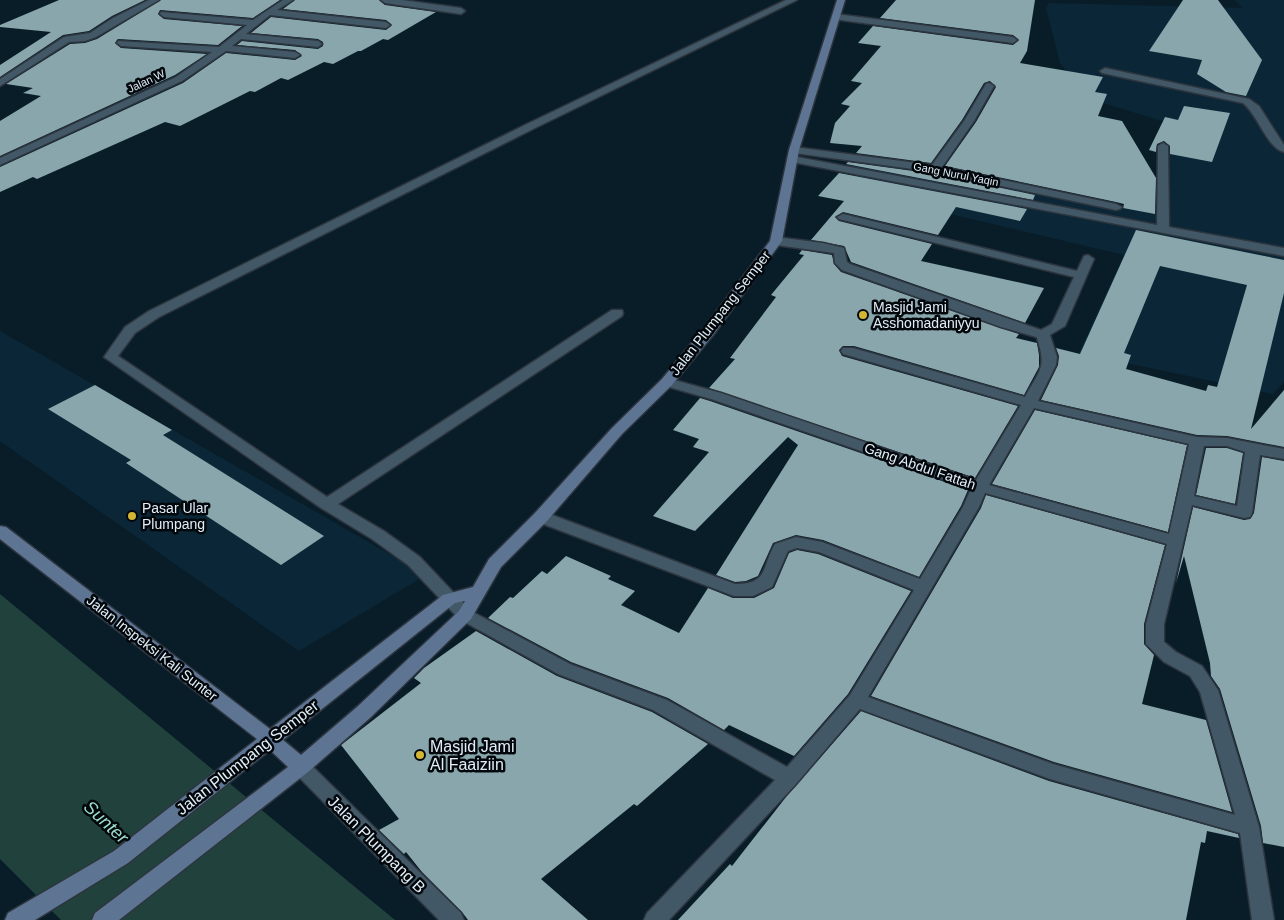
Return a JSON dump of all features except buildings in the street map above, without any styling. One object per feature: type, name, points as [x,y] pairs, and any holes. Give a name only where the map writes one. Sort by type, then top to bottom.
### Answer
[{"type":"main road","name":"Jalan Plumpang Semper","points":[[103,920],[301,767],[364,712],[465,615],[476,592],[495,563],[542,517],[618,431],[667,382],[709,331],[776,241],[793,154],[841,0]]},
{"type":"main road","name":"Jalan Inspeksi Kali Sunter","points":[[0,531],[270,739],[301,767]]},
{"type":"main road","name":"Jalan Plumpang Semper","points":[[16,920],[121,857],[449,599],[476,592]]},
{"type":"street","points":[[0,83],[67,39],[85,38],[94,35],[116,20],[155,0]]},
{"type":"street","name":"Jalan W","points":[[0,162],[171,82],[200,65],[268,12],[289,0]]},
{"type":"street","points":[[385,0],[461,11]]},
{"type":"street","points":[[789,778],[660,705],[564,669],[465,615],[414,561],[111,357],[130,330],[162,310],[531,126],[793,0]]},
{"type":"street","points":[[268,12],[386,25]]},
{"type":"street","points":[[164,14],[254,23]]},
{"type":"street","points":[[836,16],[1013,40]]},
{"type":"street","points":[[238,36],[318,44]]},
{"type":"street","points":[[121,43],[295,55]]},
{"type":"street","points":[[1105,71],[1246,101],[1256,108],[1279,146],[1284,149]]},
{"type":"street","points":[[935,170],[969,121],[988,86]]},
{"type":"street","points":[[1163,146],[1163,229]]},
{"type":"street","points":[[793,154],[1163,229],[1282,248]]},
{"type":"street","name":"Gang Nurul Yaqin","points":[[793,154],[935,170],[1116,207]]},
{"type":"street","points":[[843,217],[1080,275]]},
{"type":"street","points":[[776,241],[823,247],[840,252],[840,263],[846,267],[1006,324],[1043,334],[1058,326],[1088,259]]},
{"type":"street","points":[[327,504],[617,313]]},
{"type":"street","points":[[655,920],[789,778],[857,700],[924,588],[971,507],[980,487],[1030,403],[1049,365],[1050,357],[1043,334]]},
{"type":"street","points":[[848,352],[1030,403],[1197,441],[1227,442],[1284,454]]},
{"type":"street","name":"Gang Abdul Fattah","points":[[667,382],[716,396],[980,487],[1176,541]]},
{"type":"street","points":[[1197,441],[1186,500],[1155,624],[1155,644],[1170,657],[1196,671],[1209,690],[1249,827],[1263,920]]},
{"type":"street","points":[[1186,500],[1244,513],[1253,449]]},
{"type":"street","points":[[542,517],[734,590],[753,590],[766,583],[781,548],[796,542],[822,547],[924,588]]},
{"type":"street","points":[[857,700],[1050,771],[1249,827]]},
{"type":"street","name":"Jalan Plumpang B","points":[[301,767],[453,920]]},
{"type":"shaded area","points":[[1235,0],[1284,0],[1284,382],[1273,394],[1079,353],[1124,255],[853,191],[855,159],[1148,211],[1169,123],[1099,102],[1082,91],[1060,63],[1046,8],[1049,3],[1242,8]]},
{"type":"shaded area","name":"Pasar Ular Plumpang","points":[[0,331],[426,575],[299,651],[0,441]]},
{"type":"water","name":"Sunter","points":[[0,594],[395,920],[61,920],[0,859]]},
{"type":"place","name":"Masjid Jami Asshomadaniyyu","points":[[863,315]]},
{"type":"place","name":"Pasar Ular Plumpang","points":[[132,516]]},
{"type":"place","name":"Masjid Jami Al Faaiziin","points":[[420,755]]}]
